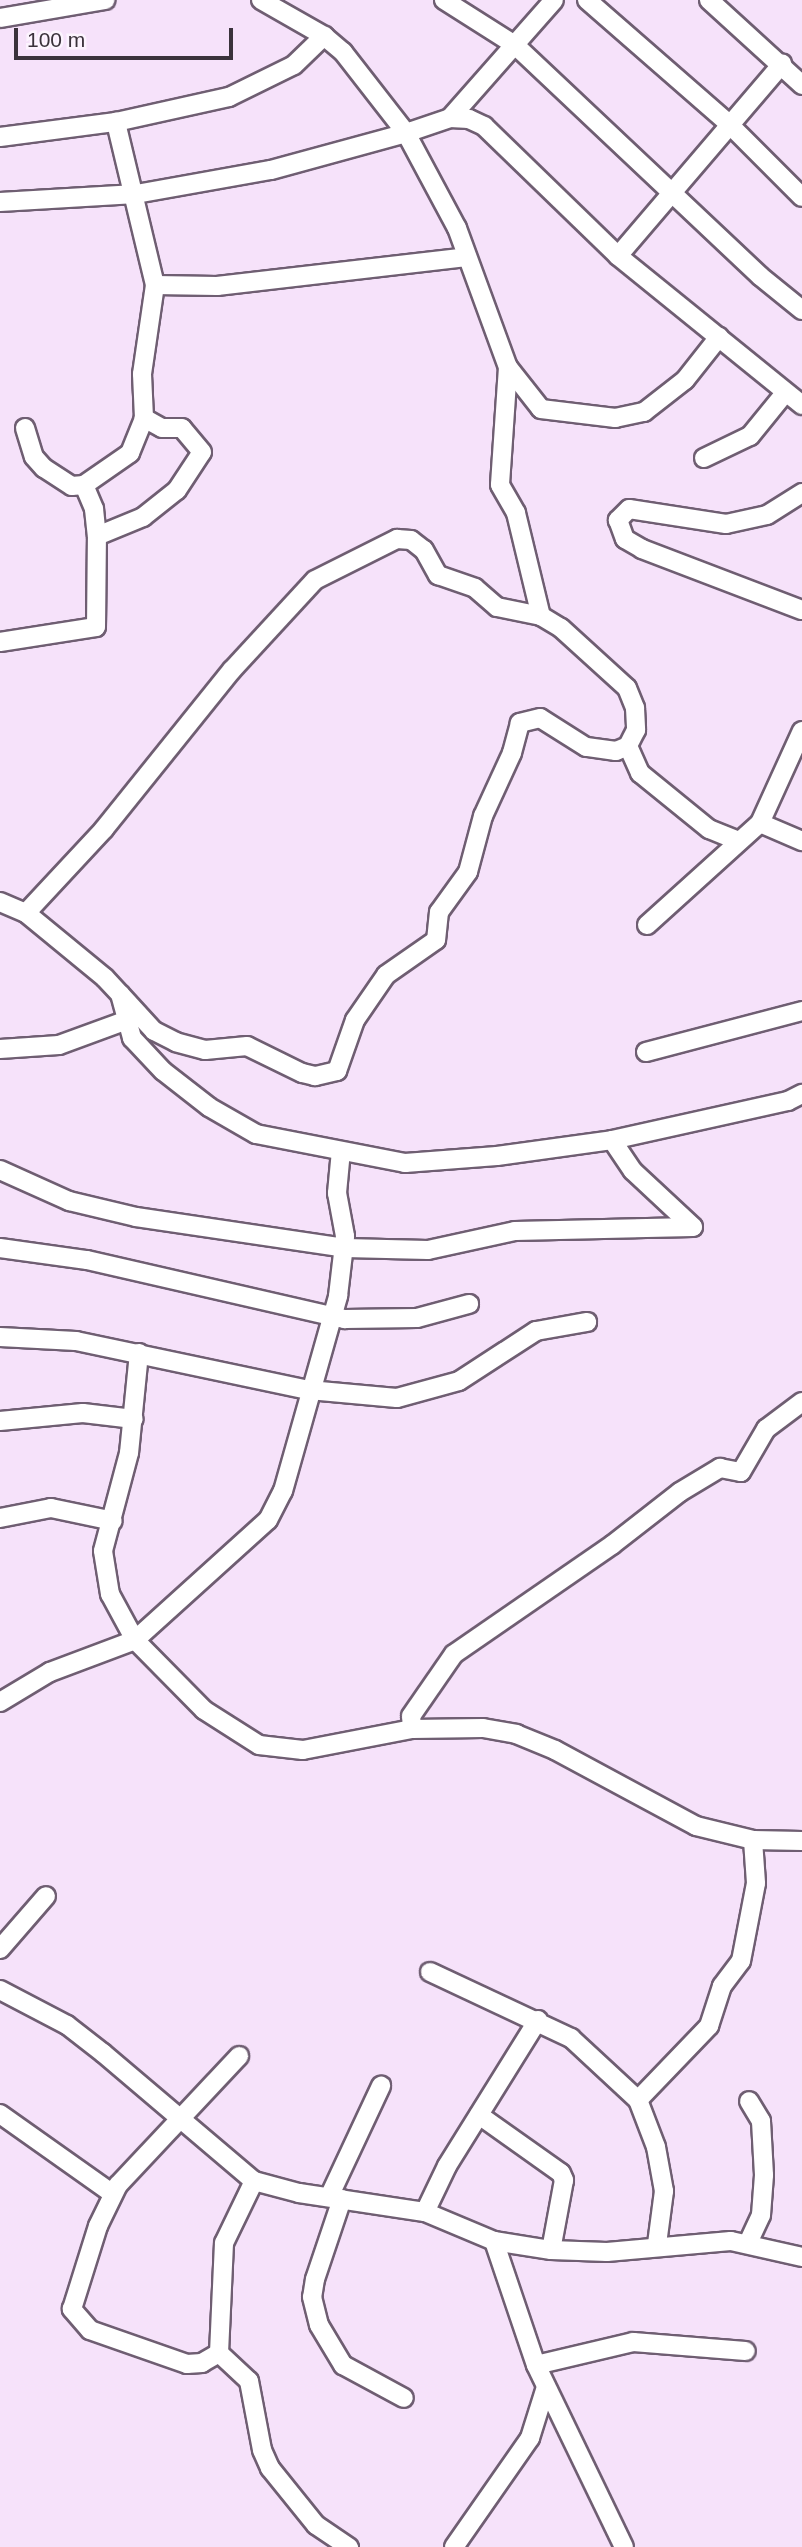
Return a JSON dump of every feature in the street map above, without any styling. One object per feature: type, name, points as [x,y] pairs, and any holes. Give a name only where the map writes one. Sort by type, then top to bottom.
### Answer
[{"type":"street","points":[[0,18],[104,0]]},
{"type":"street","points":[[261,0],[324,36],[373,85],[406,133],[457,228],[508,367],[541,409],[629,417],[644,412],[685,380],[719,337]]},
{"type":"street","points":[[444,0],[515,45],[676,192],[760,276],[802,310]]},
{"type":"street","points":[[450,118],[554,0]]},
{"type":"street","points":[[587,0],[729,124],[802,197]]},
{"type":"street","points":[[709,0],[802,85]]},
{"type":"street","points":[[0,137],[116,122],[229,97],[294,65],[324,36]]},
{"type":"street","points":[[618,256],[676,192],[729,124],[782,64]]},
{"type":"street","points":[[0,202],[136,194],[271,170],[406,133],[450,118],[469,119],[484,126],[618,256],[802,405]]},
{"type":"street","points":[[25,428],[34,457],[44,468],[72,486],[84,485],[130,453],[144,418],[142,374],[155,285],[136,194],[116,122]]},
{"type":"street","points":[[155,285],[217,286],[466,257]]},
{"type":"street","points":[[508,367],[500,485],[516,513],[541,616]]},
{"type":"street","points":[[704,458],[750,436],[785,393]]},
{"type":"street","points":[[97,536],[156,507],[177,490],[202,457],[182,428],[162,428],[144,418]]},
{"type":"street","points":[[0,642],[96,627],[97,536],[94,509],[84,485]]},
{"type":"street","points":[[802,493],[766,515],[726,524],[629,509],[618,520],[618,530],[642,549],[802,610]]},
{"type":"street","points":[[26,914],[104,829],[268,630],[315,580],[336,567],[397,539],[411,540],[424,550],[438,575],[475,589],[497,607],[541,616],[561,628],[627,688],[635,708],[636,730],[628,747],[640,773],[709,829],[738,841]]},
{"type":"street","points":[[0,902],[26,914],[120,994],[154,1031],[176,1042],[205,1050],[247,1046],[302,1073],[315,1076],[337,1072],[355,1020],[386,975],[436,940],[439,912],[468,872],[483,816],[520,723],[540,718],[579,744],[606,752],[628,747]]},
{"type":"street","points":[[647,925],[760,824],[802,731]]},
{"type":"street","points":[[760,824],[802,841]]},
{"type":"street","points":[[120,994],[130,1019],[132,1038],[163,1071],[208,1107],[256,1134],[405,1163],[496,1156],[612,1140],[788,1101],[802,1094]]},
{"type":"street","points":[[646,1052],[802,1011]]},
{"type":"street","points":[[0,1049],[59,1045],[130,1019]]},
{"type":"street","points":[[0,1170],[69,1201],[136,1217],[345,1248],[428,1250],[515,1231],[693,1227],[633,1171],[612,1140]]},
{"type":"street","points":[[0,1702],[50,1672],[135,1640],[268,1520],[283,1491],[331,1317],[345,1248],[337,1193],[341,1151]]},
{"type":"street","points":[[0,1248],[87,1260],[331,1317],[397,1321],[469,1304]]},
{"type":"street","points":[[0,1337],[76,1341],[309,1390],[397,1398],[459,1381],[537,1331],[587,1322]]},
{"type":"street","points":[[139,1353],[134,1419],[113,1521],[103,1551],[103,1571],[115,1606],[135,1640],[204,1710],[259,1745],[303,1750],[412,1729],[483,1728],[516,1734],[555,1750],[674,1817],[753,1840],[802,1840]]},
{"type":"street","points":[[412,1729],[411,1716],[454,1654],[612,1545],[680,1492],[720,1468],[741,1472],[765,1429],[802,1402]]},
{"type":"street","points":[[0,1421],[83,1413],[134,1419]]},
{"type":"street","points":[[0,1518],[51,1508],[113,1521]]},
{"type":"street","points":[[638,2100],[709,2026],[722,1986],[741,1961],[756,1883],[753,1840]]},
{"type":"street","points":[[0,1949],[46,1896]]},
{"type":"street","points":[[430,1972],[538,2020],[580,2045],[638,2100],[656,2147],[664,2191],[657,2245]]},
{"type":"street","points":[[0,1990],[66,2025],[177,2120],[254,2181],[425,2213],[494,2241],[551,2250],[607,2252],[657,2245],[748,2243],[802,2256]]},
{"type":"street","points":[[425,2213],[447,2166],[538,2020]]},
{"type":"street","points":[[219,2353],[202,2363],[187,2364],[116,2342],[90,2330],[72,2309],[85,2260],[113,2194],[177,2120],[239,2056]]},
{"type":"street","points":[[381,2086],[335,2198],[312,2297],[319,2325],[343,2365],[404,2398]]},
{"type":"street","points":[[748,2243],[761,2216],[764,2175],[761,2121],[749,2101]]},
{"type":"street","points":[[0,2113],[113,2194]]},
{"type":"street","points":[[479,2115],[561,2173],[562,2192],[551,2250]]},
{"type":"street","points":[[219,2353],[224,2243],[254,2181]]},
{"type":"street","points":[[494,2241],[536,2365],[624,2547]]},
{"type":"street","points":[[536,2365],[633,2342],[746,2351]]},
{"type":"street","points":[[219,2353],[250,2381],[262,2450],[270,2468],[316,2525],[349,2547]]},
{"type":"street","points":[[454,2547],[530,2438],[546,2387]]}]
